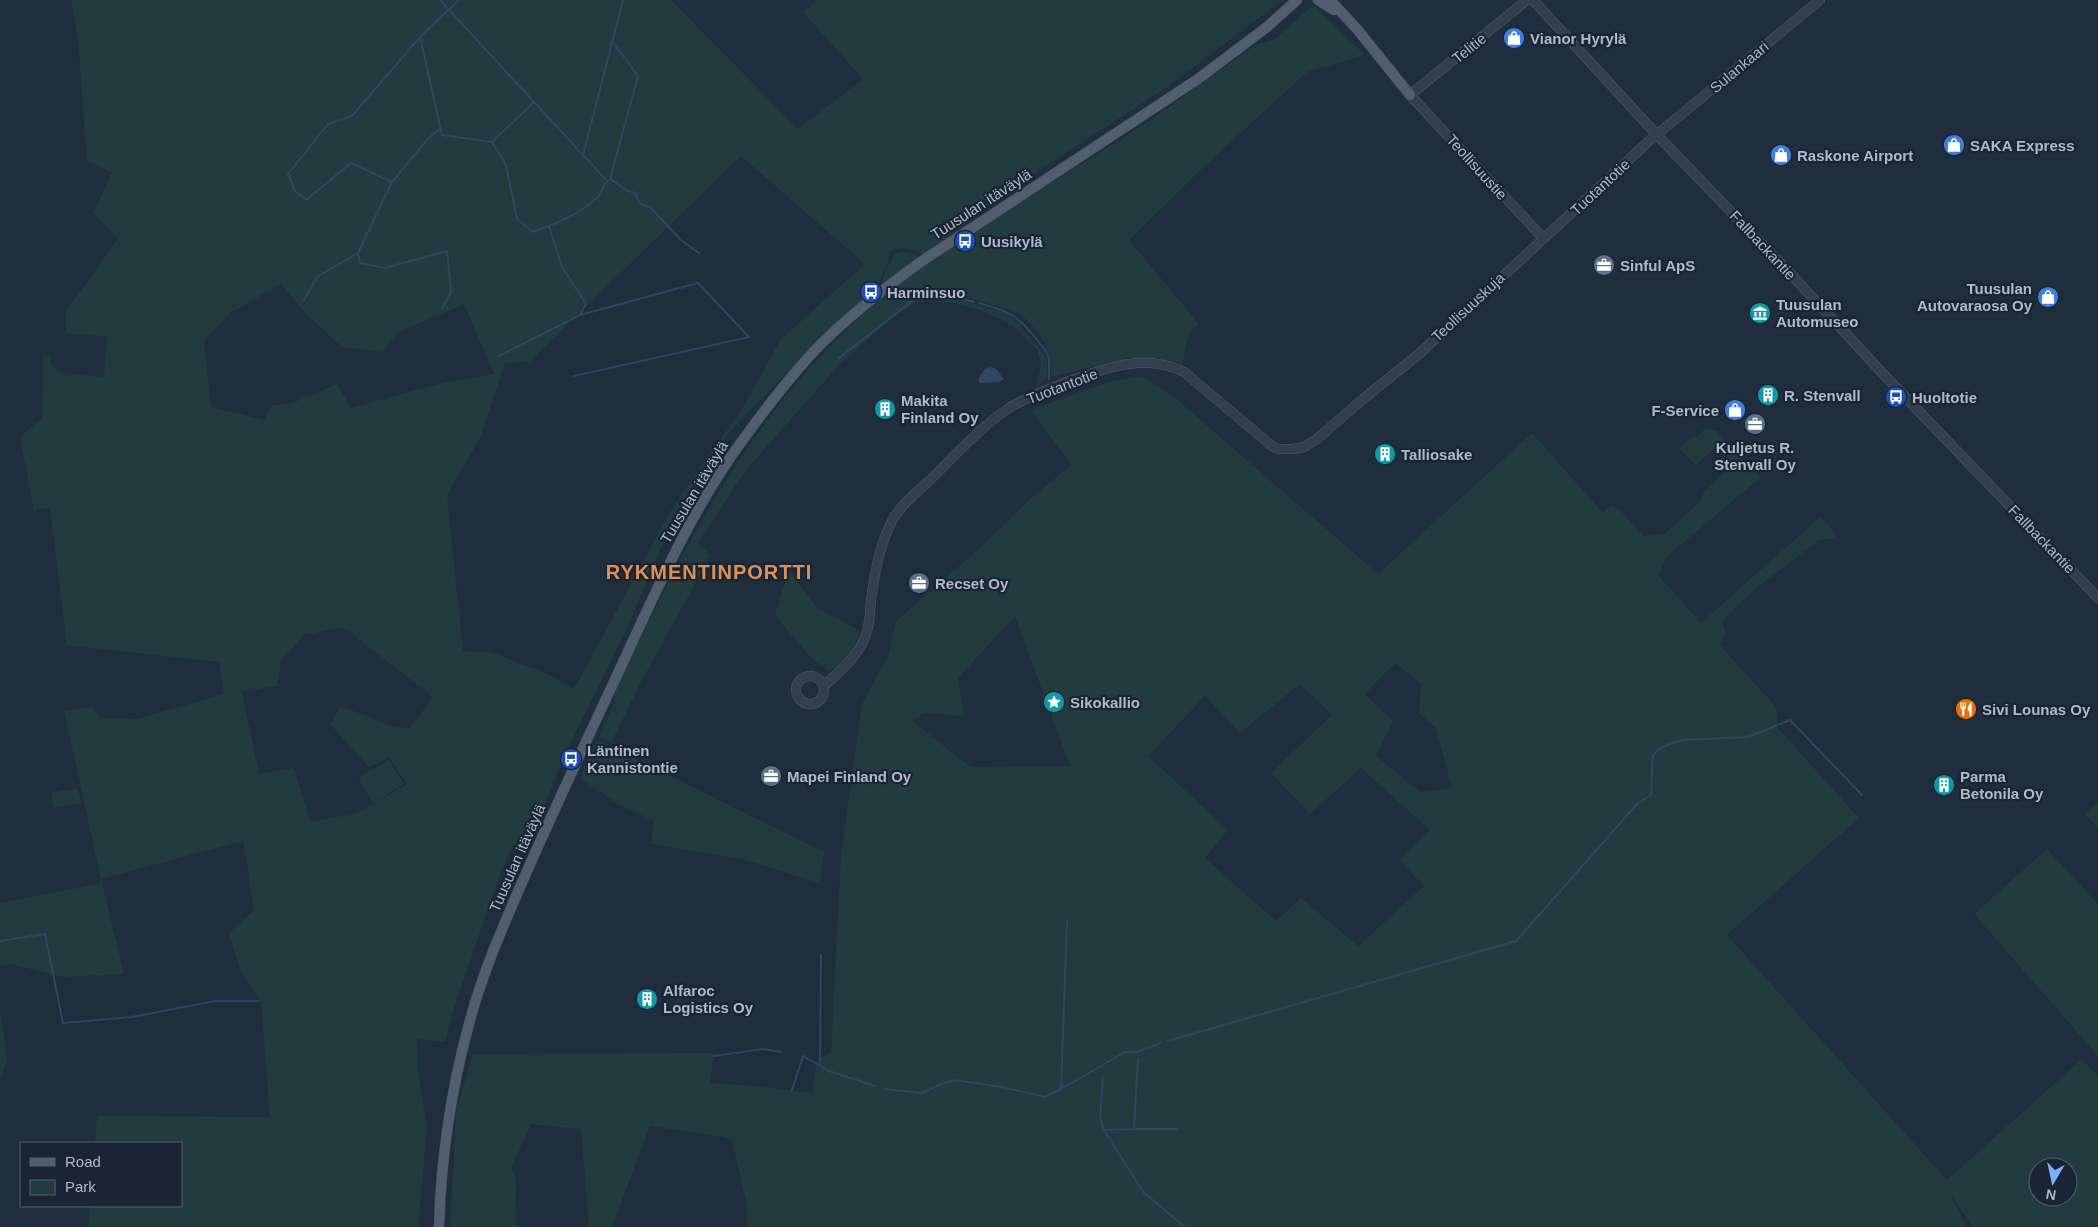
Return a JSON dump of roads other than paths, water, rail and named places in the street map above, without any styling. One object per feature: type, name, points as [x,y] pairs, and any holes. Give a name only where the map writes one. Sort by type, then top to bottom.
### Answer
[{"type":"main road","name":"Tuusulan itäväylä","points":[[439,1227],[446,1136],[461,1057],[469,1022],[494,948],[578,757],[678,546],[714,482],[740,444],[766,409],[818,347],[895,280],[1198,78],[1267,27],[1297,0]]},
{"type":"main road","points":[[1318,0],[1329,6],[1365,40]]},
{"type":"main road","points":[[1330,0],[1410,95]]},
{"type":"main road","points":[[1334,0],[1358,28],[1365,40]]},
{"type":"street","name":"Telitie","points":[[1410,95],[1527,0]]},
{"type":"street","name":"Fallbackantie","points":[[1533,0],[1657,135],[2098,598]]},
{"type":"street","name":"Sulankaari","points":[[1657,135],[1820,0]]},
{"type":"street","name":"Teollisuustie","points":[[1410,95],[1543,238]]},
{"type":"street","name":"Tuotantotie","points":[[1543,238],[1576,211],[1657,135]]},
{"type":"street","name":"Teollisuuskuja","points":[[1392,374],[1419,354],[1543,238]]},
{"type":"street","name":"Tuotantotie","points":[[821,682],[835,675],[857,651],[866,634],[876,561],[882,541],[894,518],[919,490],[979,432],[1016,404],[1113,366],[1130,363],[1153,363],[1184,372],[1264,441],[1279,449],[1293,449],[1304,447],[1317,439],[1392,374]]},
{"type":"water","points":[[991,367],[996,369],[1004,379],[1000,382],[980,383],[978,379],[985,369]]},
{"type":"waterway","points":[[440,0],[606,180]]},
{"type":"waterway","points":[[392,182],[351,163],[306,200],[295,191],[288,174],[328,124],[352,116],[420,37],[459,0]]},
{"type":"waterway","points":[[583,155],[623,0]]},
{"type":"waterway","points":[[420,37],[442,135],[492,142],[534,102]]},
{"type":"waterway","points":[[492,142],[506,165],[517,219],[533,232],[559,222],[590,204],[597,198],[610,179],[638,76],[612,41]]},
{"type":"waterway","points":[[304,300],[317,277],[358,253],[392,182],[427,140],[440,128]]},
{"type":"waterway","points":[[610,179],[626,190],[635,193],[640,204],[650,207],[682,241],[699,253]]},
{"type":"waterway","points":[[549,226],[562,267],[586,304],[581,313]]},
{"type":"waterway","points":[[358,253],[360,263],[385,268],[447,251],[451,292],[442,308]]},
{"type":"waterway","points":[[499,356],[580,315],[698,283],[749,337],[574,376]]},
{"type":"waterway","points":[[839,358],[925,291],[935,291],[974,302]]},
{"type":"waterway","points":[[979,303],[1012,315],[1030,331],[1048,356],[1049,379]]},
{"type":"waterway","points":[[1168,1041],[1516,941],[1638,803],[1651,795],[1653,755],[1660,748],[1682,740],[1748,737],[1790,720],[1862,795]]},
{"type":"waterway","points":[[884,1089],[922,1093],[941,1084],[956,1080],[1002,1087],[1045,1097],[1061,1089],[1067,921]]},
{"type":"waterway","points":[[0,941],[45,934],[63,1023],[132,1017],[215,1001],[259,1001]]},
{"type":"waterway","points":[[820,1065],[821,955]]},
{"type":"waterway","points":[[1061,1089],[1125,1052],[1137,1052],[1161,1043]]},
{"type":"waterway","points":[[714,1056],[763,1049],[781,1052]]},
{"type":"waterway","points":[[792,1090],[803,1056],[829,1071],[875,1086]]},
{"type":"waterway","points":[[1138,1059],[1134,1129],[1178,1129]]},
{"type":"waterway","points":[[1103,1077],[1100,1118],[1104,1130],[1144,1193],[1185,1227]]},
{"type":"waterway","points":[[1104,1130],[1134,1129]]},
{"type":"place","name":"Vianor Hyrylä","points":[[1514,38]]},
{"type":"place","name":"SAKA Express","points":[[1954,145]]},
{"type":"place","name":"Raskone Airport","points":[[1781,155]]},
{"type":"place","name":"Uusikylä","points":[[965,241]]},
{"type":"place","name":"Sinful ApS","points":[[1604,265]]},
{"type":"place","name":"Harminsuo","points":[[871,292]]},
{"type":"place","name":"Tuusulan Autovaraosa Oy","points":[[2048,297]]},
{"type":"place","name":"Tuusulan Automuseo","points":[[1760,313]]},
{"type":"place","name":"R. Stenvall","points":[[1768,395]]},
{"type":"place","name":"Huoltotie","points":[[1896,397]]},
{"type":"place","name":"Makita Finland Oy","points":[[885,409]]},
{"type":"place","name":"F-Service","points":[[1735,410]]},
{"type":"place","name":"Kuljetus R. Stenvall Oy","points":[[1755,424]]},
{"type":"place","name":"Talliosake","points":[[1385,454]]},
{"type":"place","name":"Recset Oy","points":[[919,583]]},
{"type":"place","name":"Sikokallio","points":[[1054,702]]},
{"type":"place","name":"Sivi Lounas Oy","points":[[1966,709]]},
{"type":"place","name":"Läntinen Kannistontie","points":[[571,759]]},
{"type":"place","name":"Mapei Finland Oy","points":[[771,776]]},
{"type":"place","name":"Parma Betonila Oy","points":[[1944,785]]},
{"type":"place","name":"Alfaroc Logistics Oy","points":[[647,999]]},
{"type":"district","name":"RYKMENTINPORTTI","points":[[709,572]]}]
